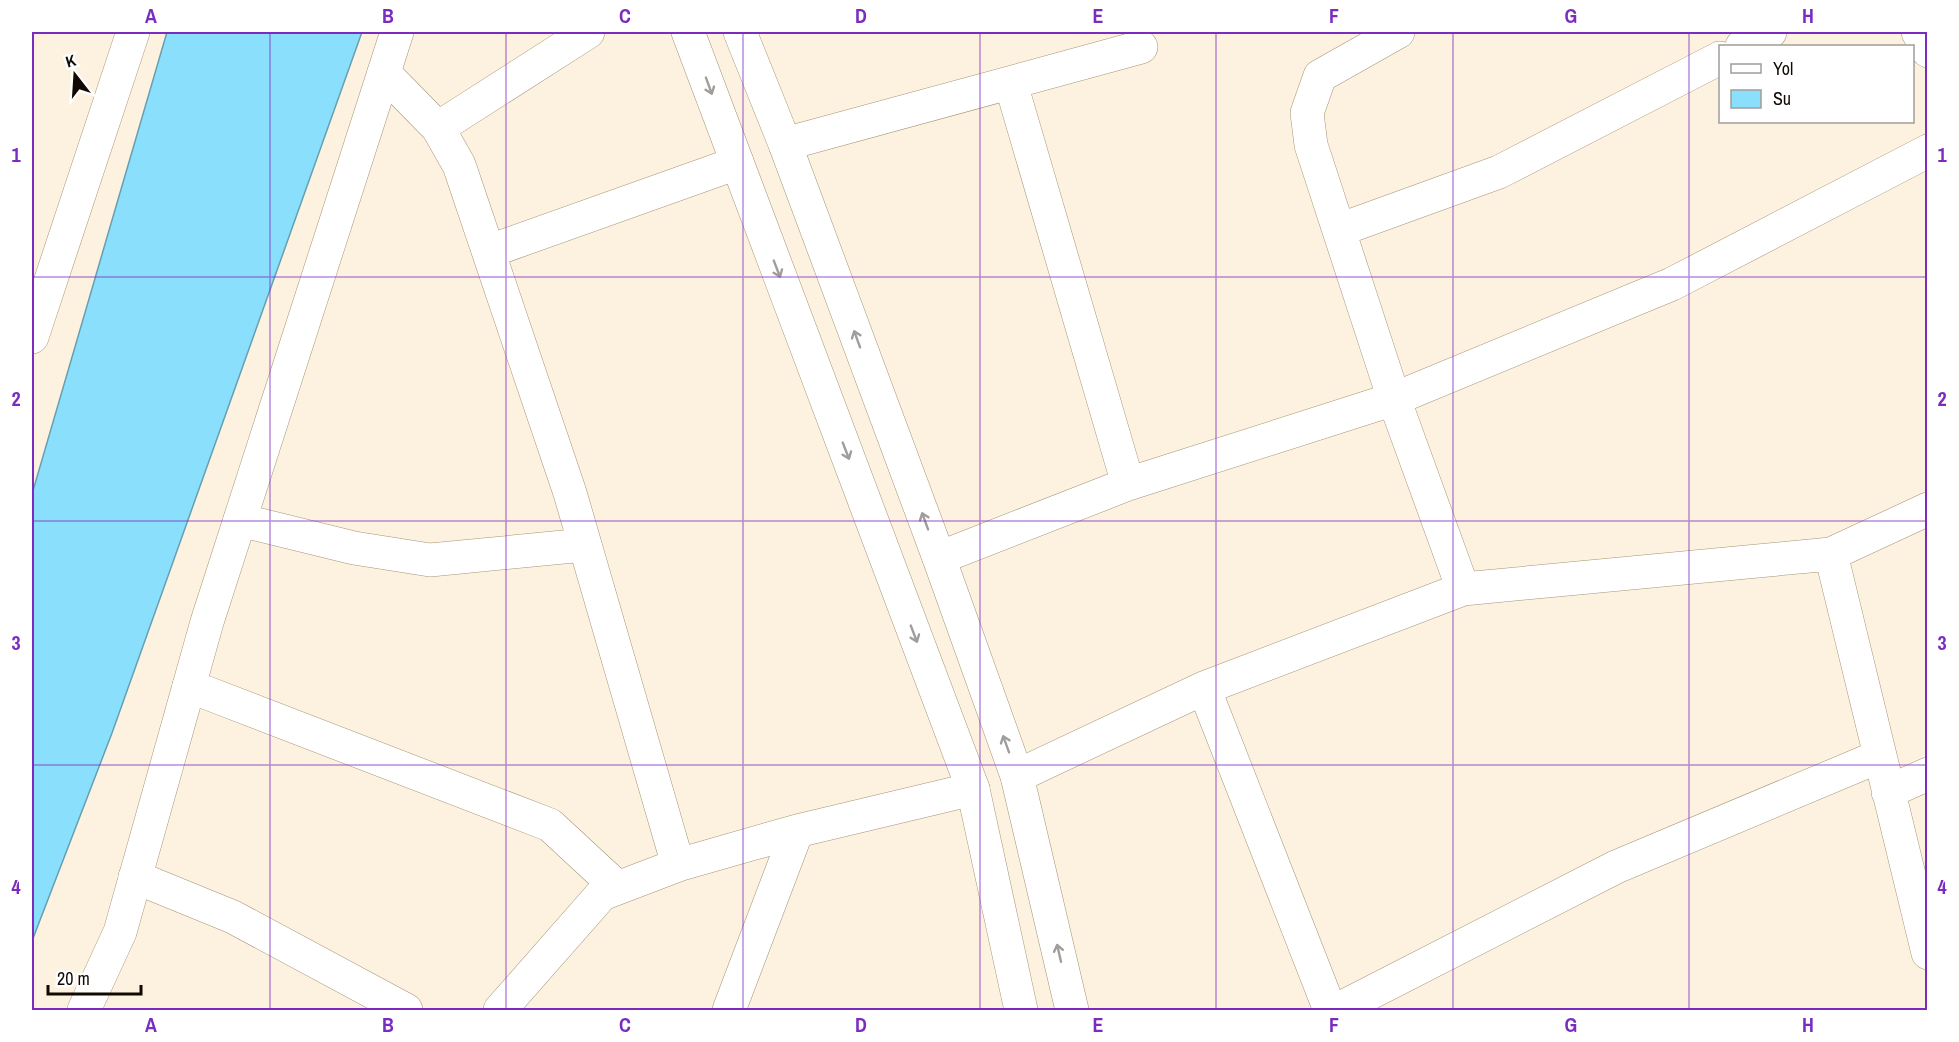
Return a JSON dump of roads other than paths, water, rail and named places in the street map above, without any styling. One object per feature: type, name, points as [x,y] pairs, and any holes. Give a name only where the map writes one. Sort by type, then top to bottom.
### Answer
[{"type":"street","points":[[32,337],[132,32]]},
{"type":"street","points":[[84,1011],[120,932],[189,686],[240,520],[397,32]]},
{"type":"street","points":[[438,128],[588,32]]},
{"type":"street","points":[[688,32],[973,789],[1021,1011]]},
{"type":"street","points":[[740,32],[785,144],[939,558],[1017,776],[1072,1011]]},
{"type":"street","points":[[1398,32],[1320,76],[1307,113],[1311,145],[1394,399],[1463,589]]},
{"type":"street","points":[[1744,45],[1770,32]]},
{"type":"street","points":[[1918,32],[1928,51]]},
{"type":"street","points":[[785,144],[1141,47]]},
{"type":"street","points":[[1339,230],[1499,172],[1719,59]]},
{"type":"street","points":[[384,74],[438,128],[459,165],[570,493],[678,865]]},
{"type":"street","points":[[1011,84],[1128,484]]},
{"type":"street","points":[[939,558],[1128,484],[1394,399],[1672,284],[1928,151]]},
{"type":"street","points":[[490,251],[737,163]]},
{"type":"street","points":[[1017,776],[1204,688],[1463,589],[1831,554],[1928,509]]},
{"type":"street","points":[[240,520],[354,548],[430,560],[584,545]]},
{"type":"street","points":[[1831,554],[1928,953]]},
{"type":"street","points":[[189,686],[550,825],[618,888]]},
{"type":"street","points":[[1204,688],[1330,1011]]},
{"type":"street","points":[[1337,1011],[1616,867],[1880,756]]},
{"type":"street","points":[[1888,792],[1928,774]]},
{"type":"street","points":[[500,1011],[602,894],[678,865],[797,831],[973,789]]},
{"type":"street","points":[[729,1011],[797,831]]},
{"type":"street","points":[[135,877],[233,917],[406,1011]]},
{"type":"water","points":[[167,32],[362,32],[112,733],[32,941],[32,494]]}]
